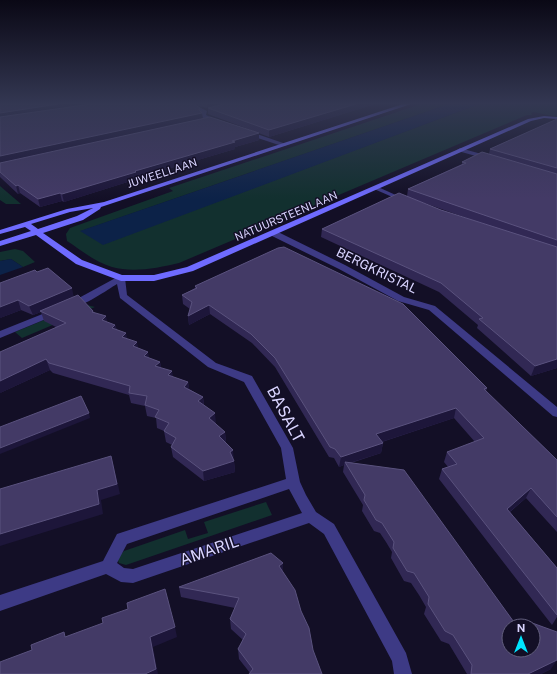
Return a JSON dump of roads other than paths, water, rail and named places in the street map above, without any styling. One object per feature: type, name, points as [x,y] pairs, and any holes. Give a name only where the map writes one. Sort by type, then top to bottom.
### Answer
[{"type":"street","points":[[255,135],[284,145]]},
{"type":"street","name":"JUWEELLAAN","points":[[0,232],[69,210],[105,204],[313,135]]},
{"type":"street","name":"NATUURSTEENLAAN","points":[[26,224],[79,262],[121,278],[154,278],[190,269],[494,135]]},
{"type":"street","points":[[460,150],[496,160]]},
{"type":"street","points":[[376,188],[415,204]]},
{"type":"street","name":"JUWEELLAAN","points":[[0,244],[80,218],[105,204]]},
{"type":"street","name":"BERGKRISTAL","points":[[273,233],[342,267],[401,299],[432,308],[556,410]]},
{"type":"street","points":[[0,336],[97,293],[121,278]]},
{"type":"street","name":"BASALT","points":[[121,278],[123,296],[212,365],[248,379],[287,448],[293,482],[301,499],[311,516],[329,529],[400,658],[403,674]]},
{"type":"street","points":[[0,603],[108,566],[122,539],[293,482]]},
{"type":"street","name":"AMARIL","points":[[108,566],[121,575],[133,576],[311,516]]},
{"type":"water","points":[[358,135],[395,135],[103,245],[80,231]]},
{"type":"water","points":[[11,259],[23,267],[0,275],[0,261]]}]
